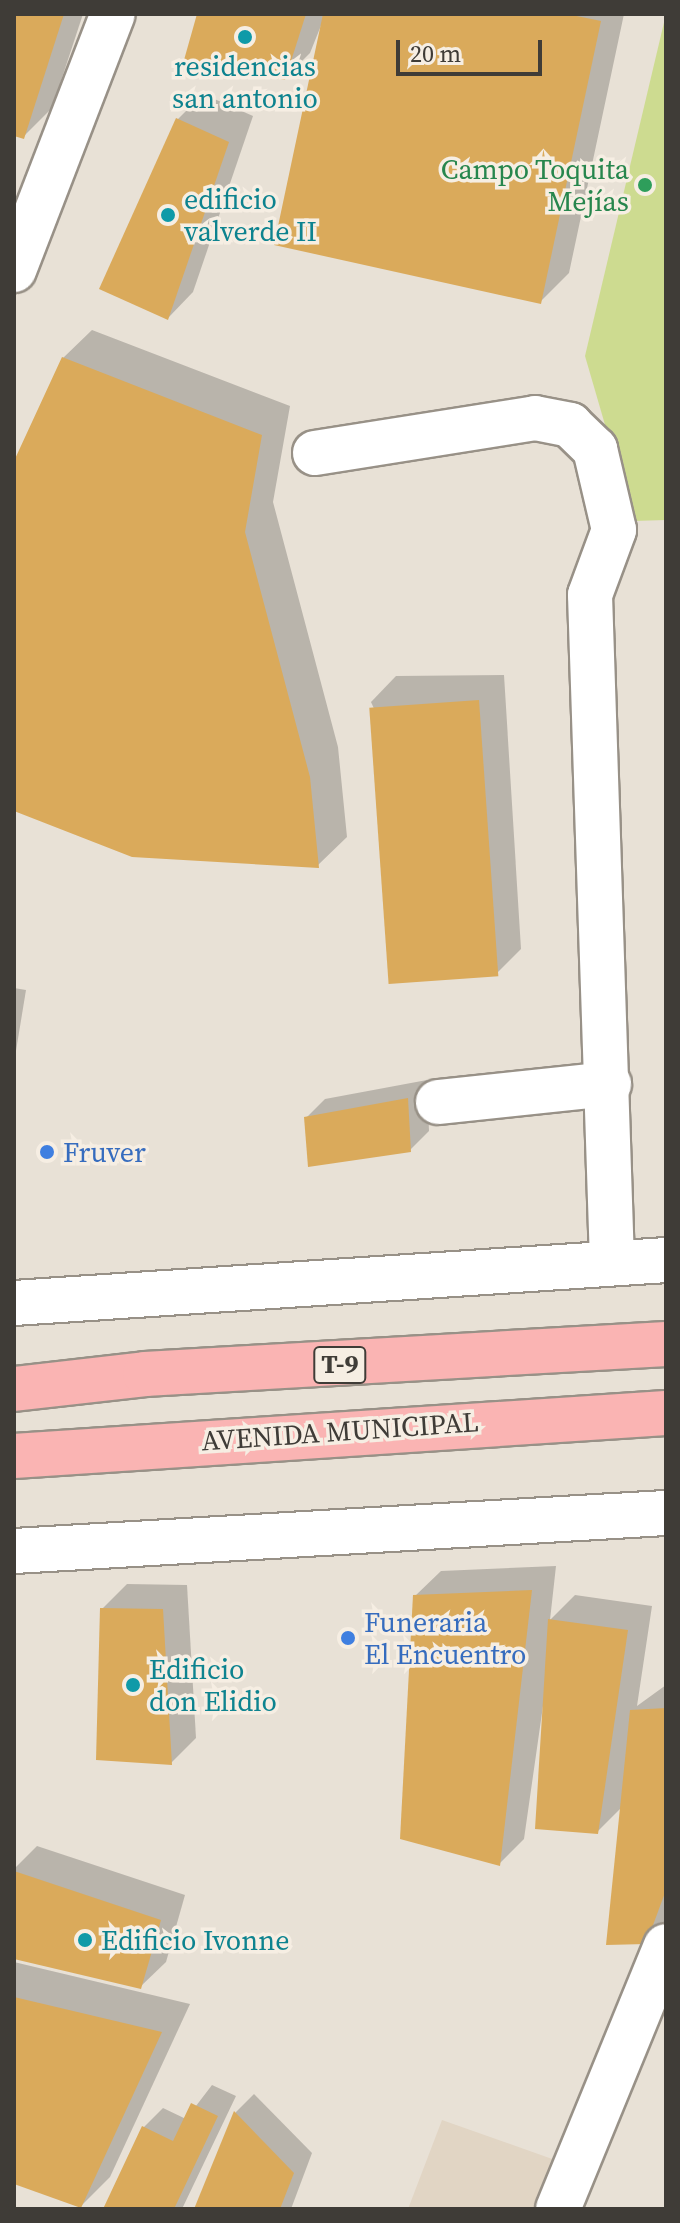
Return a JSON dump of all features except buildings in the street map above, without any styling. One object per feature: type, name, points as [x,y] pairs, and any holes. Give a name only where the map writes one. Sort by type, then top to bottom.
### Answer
[{"type":"highway","name":"T-9","points":[[14,1389],[145,1374],[666,1344]]},
{"type":"highway","name":"AVENIDA MUNICIPAL","points":[[14,1456],[666,1413]]},
{"type":"street","points":[[14,270],[113,14]]},
{"type":"street","points":[[315,453],[535,418],[570,425],[595,449],[614,530],[590,595],[609,1084],[612,1263]]},
{"type":"street","points":[[438,1102],[609,1084]]},
{"type":"street","points":[[14,1303],[666,1260]]},
{"type":"street","points":[[14,1551],[666,1513]]},
{"type":"street","points":[[558,2209],[666,1946]]},
{"type":"shaded area","points":[[442,2120],[555,2160],[535,2209],[408,2209]]},
{"type":"green space","name":"Campo Toquita Mejías","points":[[666,14],[666,520],[633,521],[585,356]]},
{"type":"place","name":"residencias san antonio","points":[[245,37]]},
{"type":"place","name":"Campo Toquita Mejías","points":[[645,185]]},
{"type":"place","name":"edificio valverde II","points":[[168,215]]},
{"type":"place","name":"Fruver","points":[[47,1152]]},
{"type":"place","name":"Funeraria El Encuentro","points":[[348,1638]]},
{"type":"place","name":"Edificio don Elidio","points":[[133,1685]]},
{"type":"place","name":"Edificio Ivonne","points":[[85,1940]]}]
